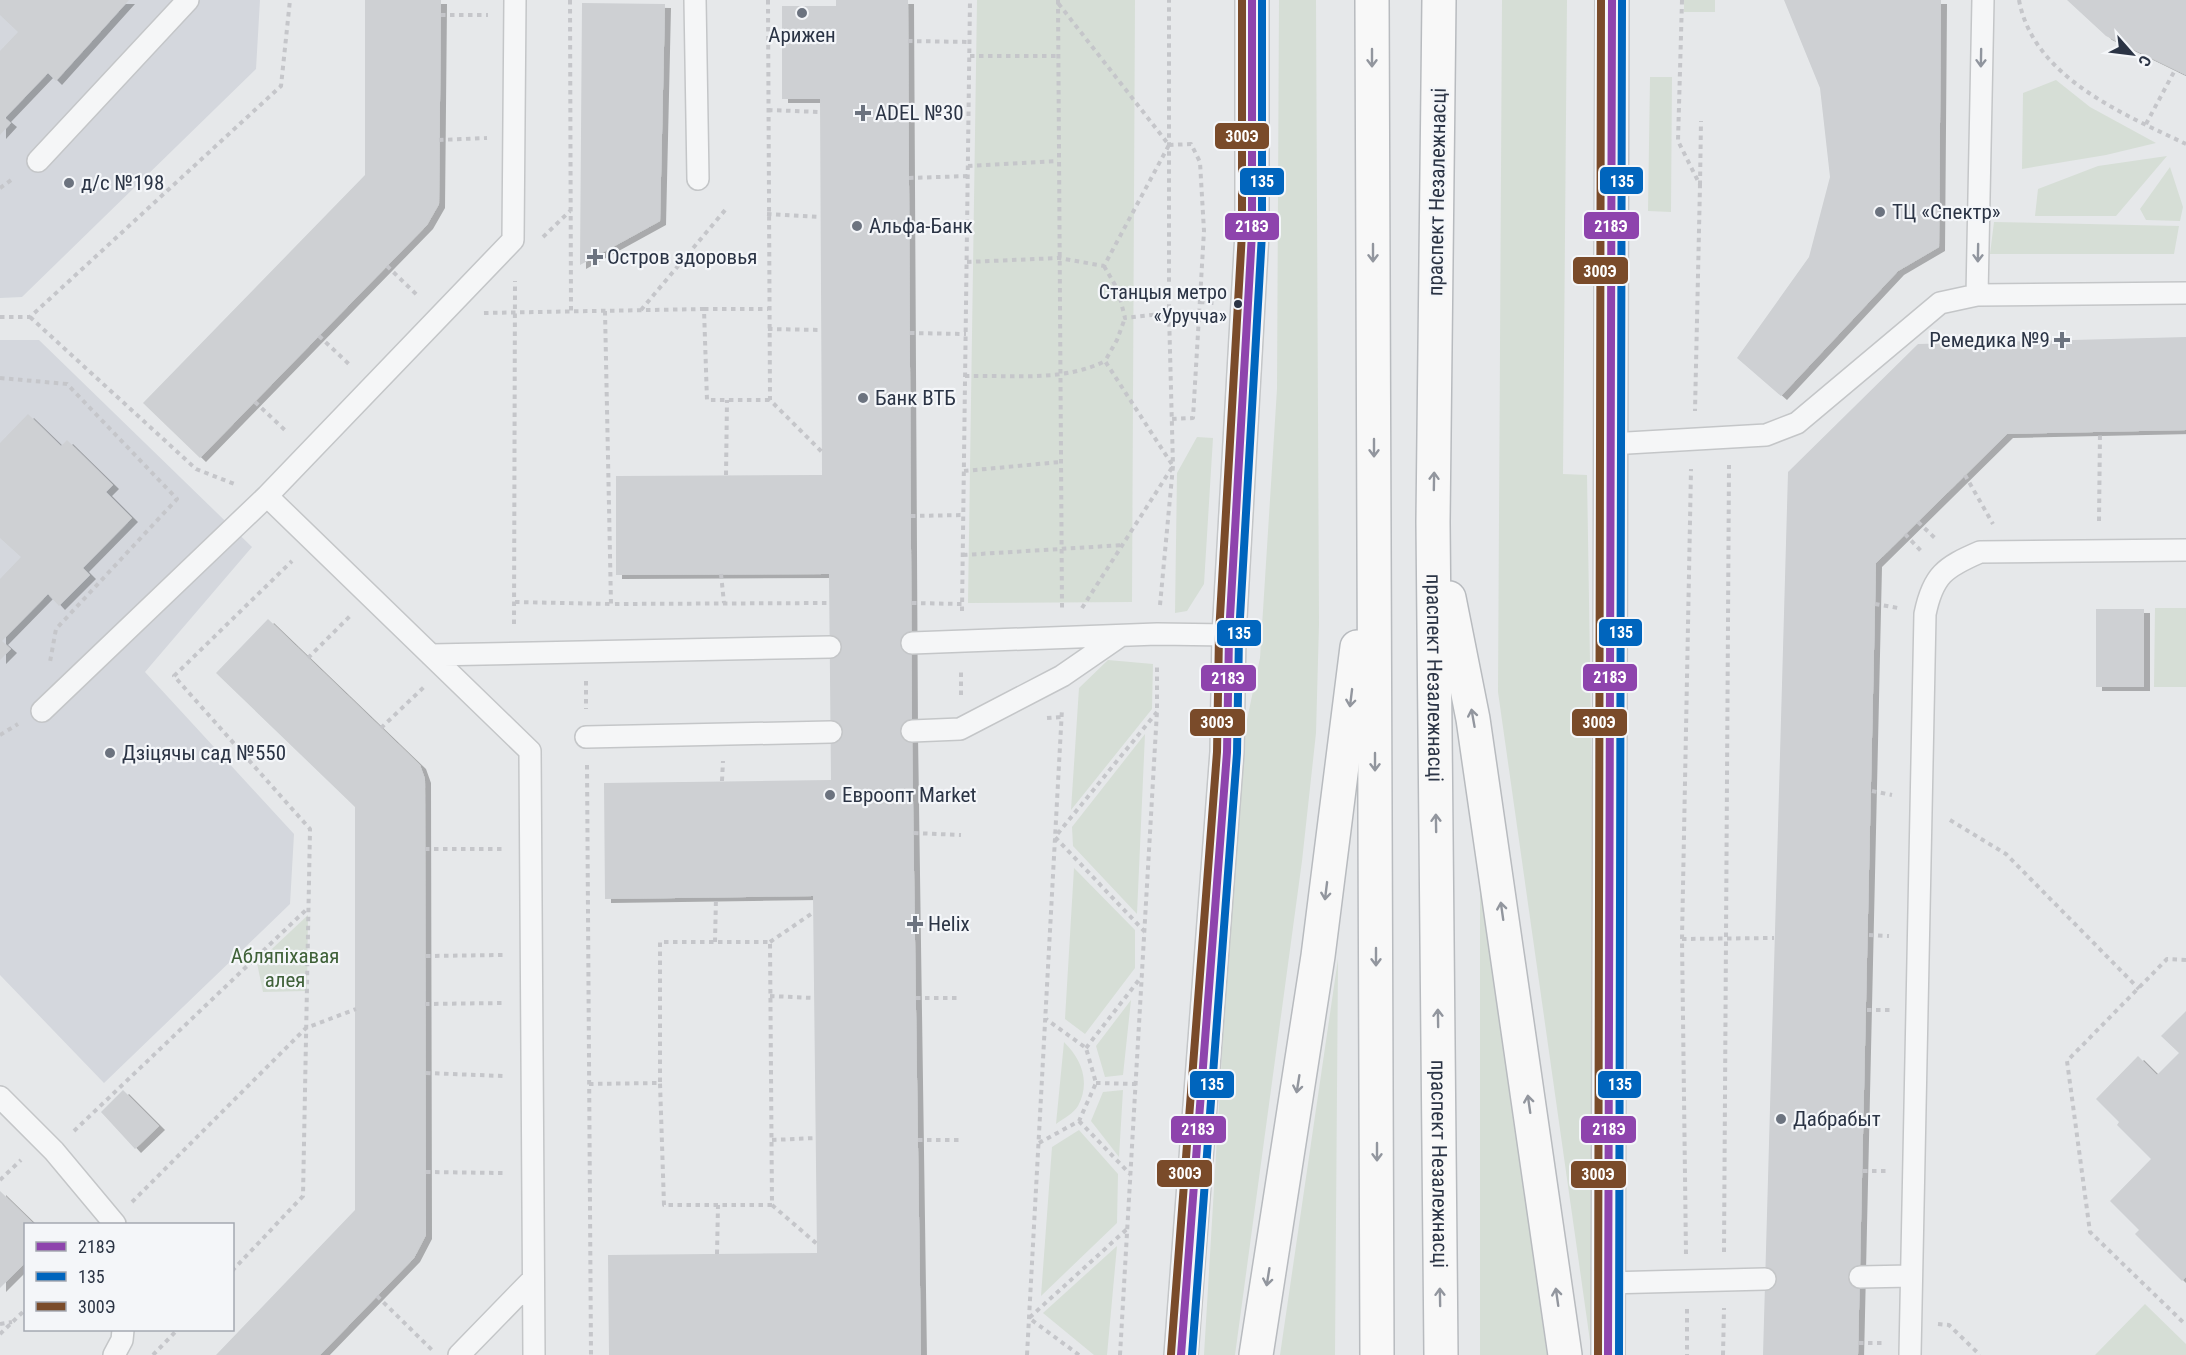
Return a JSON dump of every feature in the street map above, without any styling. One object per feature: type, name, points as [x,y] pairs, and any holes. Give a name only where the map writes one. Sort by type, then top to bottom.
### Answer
[{"type":"main road","points":[[1181,1355],[1227,752],[1229,635],[1252,233],[1252,0]]},
{"type":"main road","points":[[1372,0],[1377,1355]]},
{"type":"main road","name":"праспект Незалежнасці","points":[[1439,0],[1433,522],[1441,1355]]},
{"type":"main road","points":[[1608,1355],[1606,1283],[1612,0]]},
{"type":"main road","points":[[1256,1355],[1318,956],[1374,515]]},
{"type":"main road","points":[[1433,522],[1475,730],[1565,1355]]},
{"type":"lane","points":[[38,161],[188,0]]},
{"type":"lane","points":[[695,0],[698,179]]},
{"type":"lane","points":[[1977,295],[1983,0]]},
{"type":"lane","points":[[42,711],[267,496],[513,240],[515,7]]},
{"type":"lane","points":[[1610,444],[1695,441],[1767,435],[1797,423],[1940,303],[1977,295],[2186,293]]},
{"type":"lane","points":[[267,496],[530,751],[534,1355]]},
{"type":"lane","points":[[1910,1355],[1925,614],[1930,589],[1943,573],[1958,562],[1980,552],[2186,550]]},
{"type":"lane","points":[[912,643],[1157,634],[1229,635]]},
{"type":"lane","points":[[912,731],[960,729],[1062,676],[1121,636]]},
{"type":"lane","points":[[438,662],[514,654],[830,647]]},
{"type":"lane","points":[[586,737],[831,732]]},
{"type":"lane","points":[[0,1097],[54,1151],[114,1222]]},
{"type":"lane","points":[[1860,1277],[1911,1276]]},
{"type":"lane","points":[[1606,1283],[1724,1278],[1766,1279]]},
{"type":"lane","points":[[459,1355],[533,1279]]},
{"type":"lane","points":[[114,1355],[122,1340],[123,1331]]},
{"type":"path","points":[[30,317],[281,86],[290,0]]},
{"type":"path","points":[[570,0],[571,311]]},
{"type":"path","points":[[768,0],[767,214],[770,400],[822,452]]},
{"type":"path","points":[[960,729],[970,0]]},
{"type":"path","points":[[1120,1355],[1157,711],[1157,634],[1173,466],[1169,314],[1169,0]]},
{"type":"path","points":[[1682,0],[1678,141],[1700,185]]},
{"type":"path","points":[[2019,0],[2023,20],[2056,67],[2107,104],[2186,144]]},
{"type":"path","points":[[1058,1],[1169,145]]},
{"type":"path","points":[[1058,1],[1062,638]]},
{"type":"path","points":[[441,15],[515,7]]},
{"type":"path","points":[[908,41],[970,42]]},
{"type":"path","points":[[970,56],[1058,56]]},
{"type":"path","points":[[2146,124],[2175,70]]},
{"type":"path","points":[[768,110],[820,112]]},
{"type":"path","points":[[1687,1355],[1682,939],[1691,467],[1695,441],[1701,121]]},
{"type":"path","points":[[439,140],[514,138]]},
{"type":"path","points":[[1169,145],[1191,144],[1200,162],[1204,231],[1193,418],[1172,419]]},
{"type":"path","points":[[1104,266],[1169,145]]},
{"type":"path","points":[[968,166],[1058,161]]},
{"type":"path","points":[[909,178],[968,176]]},
{"type":"path","points":[[641,310],[726,208]]},
{"type":"path","points":[[767,214],[819,217]]},
{"type":"path","points":[[965,376],[1060,374],[1085,371],[1106,361],[1125,318],[1118,290],[1104,266],[1059,258],[967,262]]},
{"type":"path","points":[[387,266],[439,317]]},
{"type":"path","points":[[514,654],[515,277]]},
{"type":"path","points":[[704,309],[707,400],[770,400]]},
{"type":"path","points":[[479,313],[768,309]]},
{"type":"path","points":[[605,311],[611,604]]},
{"type":"path","points":[[1125,318],[1169,314]]},
{"type":"path","points":[[0,317],[30,317],[196,469],[267,496]]},
{"type":"path","points":[[768,329],[821,330]]},
{"type":"path","points":[[910,333],[966,334]]},
{"type":"path","points":[[319,336],[373,386]]},
{"type":"path","points":[[1106,361],[1173,466]]},
{"type":"path","points":[[0,378],[68,384],[177,499],[56,629],[42,711]]},
{"type":"path","points":[[726,476],[727,400]]},
{"type":"path","points":[[255,402],[309,452]]},
{"type":"path","points":[[2098,551],[2100,432]]},
{"type":"path","points":[[1723,1355],[1730,438]]},
{"type":"path","points":[[964,471],[1060,462]]},
{"type":"path","points":[[1062,638],[1173,466]]},
{"type":"path","points":[[1965,475],[2010,552]]},
{"type":"path","points":[[911,516],[963,515]]},
{"type":"path","points":[[234,1269],[303,1196],[310,829],[174,676],[313,541]]},
{"type":"path","points":[[963,555],[1124,545]]},
{"type":"path","points":[[721,574],[724,604]]},
{"type":"path","points":[[308,658],[370,596]]},
{"type":"path","points":[[514,602],[830,603]]},
{"type":"path","points":[[912,603],[962,604]]},
{"type":"path","points":[[586,652],[591,1355]]},
{"type":"path","points":[[381,728],[438,662]]},
{"type":"path","points":[[1027,1355],[1062,676]]},
{"type":"path","points":[[1055,837],[1157,711]]},
{"type":"path","points":[[1872,791],[1921,802],[2006,854],[2139,989]]},
{"type":"path","points":[[914,833],[961,835]]},
{"type":"path","points":[[1055,837],[1145,932]]},
{"type":"path","points":[[425,849],[531,849]]},
{"type":"path","points":[[715,942],[716,897]]},
{"type":"path","points":[[54,1151],[308,908]]},
{"type":"path","points":[[814,912],[770,942],[660,942],[660,1083],[663,1205],[772,1205],[817,1244]]},
{"type":"path","points":[[1682,939],[1774,938]]},
{"type":"path","points":[[770,942],[772,1205]]},
{"type":"path","points":[[426,956],[531,955]]},
{"type":"path","points":[[2186,960],[2167,959],[2067,1061],[2090,1232],[2186,1325]]},
{"type":"path","points":[[1086,1048],[1142,975]]},
{"type":"path","points":[[770,996],[814,998]]},
{"type":"path","points":[[916,998],[961,998]]},
{"type":"path","points":[[426,1004],[531,1003]]},
{"type":"path","points":[[114,1222],[306,1028],[356,1009]]},
{"type":"path","points":[[1039,1143],[1079,1121],[1096,1083],[1086,1048],[1045,1019]]},
{"type":"path","points":[[426,1073],[532,1077]]},
{"type":"path","points":[[589,1084],[660,1083]]},
{"type":"path","points":[[1096,1083],[1136,1084]]},
{"type":"path","points":[[1079,1121],[1131,1175]]},
{"type":"path","points":[[771,1140],[816,1138]]},
{"type":"path","points":[[918,1140],[962,1140]]},
{"type":"path","points":[[426,1172],[532,1173]]},
{"type":"path","points":[[717,1254],[718,1205]]},
{"type":"path","points":[[1029,1318],[1128,1228]]},
{"type":"path","points":[[377,1296],[438,1355]]},
{"type":"path","points":[[0,1334],[24,1311]]},
{"type":"path","points":[[1029,1318],[1079,1355]]},
{"type":"path","points":[[0,1324],[12,1322]]},
{"type":"path","points":[[1910,1323],[1949,1325],[1980,1355]]},
{"type":"path","points":[[153,1355],[175,1331]]},
{"type":"shaded area","name":"д/с №198","points":[[0,0],[260,0],[256,69],[22,297],[0,298]]},
{"type":"shaded area","name":"Дзіцячы сад №550","points":[[0,340],[39,340],[252,547],[145,672],[294,834],[290,904],[104,1083],[0,975]]},
{"type":"green space","points":[[977,0],[1135,0],[1132,602],[968,603]]},
{"type":"green space","points":[[1279,0],[1316,0],[1319,624],[1316,733],[1302,861],[1235,1355],[1204,1355],[1240,753],[1260,658],[1277,389]]},
{"type":"green space","points":[[1502,0],[1567,0],[1563,474],[1587,475],[1601,1355],[1592,1355],[1498,692]]},
{"type":"green space","points":[[1684,0],[1715,0],[1715,12],[1684,12]]},
{"type":"green space","points":[[1650,77],[1672,77],[1671,212],[1648,211]]},
{"type":"green space","points":[[2056,80],[2090,107],[2156,143],[2106,155],[2022,169],[2023,93]]},
{"type":"green space","points":[[2167,156],[2116,216],[2035,216],[2038,189],[2098,166]]},
{"type":"green space","points":[[2170,167],[2183,207],[2180,221],[2146,220],[2140,209]]},
{"type":"green space","points":[[1994,222],[2179,226],[2174,254],[1990,254]]},
{"type":"green space","points":[[1197,437],[1213,438],[1204,584],[1187,611],[1175,613],[1177,473]]},
{"type":"green space","points":[[2155,608],[2186,608],[2186,687],[2154,687]]},
{"type":"green space","points":[[1108,660],[1153,664],[1152,709],[1071,810],[1079,688]]},
{"type":"green space","points":[[1145,734],[1137,914],[1073,846],[1072,827]]},
{"type":"green space","points":[[1480,858],[1547,1355],[1480,1355]]},
{"type":"green space","points":[[1074,868],[1135,930],[1135,968],[1085,1034],[1065,1019]]},
{"type":"green space","name":"Абляпіхавая алея","points":[[308,915],[307,991],[263,992],[257,963]]},
{"type":"green space","points":[[1338,959],[1335,1355],[1280,1355]]},
{"type":"green space","points":[[1131,1000],[1123,1075],[1105,1077],[1096,1046]]},
{"type":"green space","points":[[1064,1042],[1079,1063],[1084,1088],[1076,1109],[1056,1124]]},
{"type":"green space","points":[[1123,1090],[1119,1157],[1091,1121],[1103,1092]]},
{"type":"green space","points":[[1079,1130],[1118,1174],[1117,1223],[1041,1296],[1052,1147]]},
{"type":"green space","points":[[1117,1246],[1107,1355],[1094,1355],[1043,1313]]},
{"type":"green space","points":[[2145,1304],[2186,1344],[2186,1355],[2095,1355]]},
{"type":"building","points":[[0,0],[129,0],[56,81],[48,73],[5,118],[11,123],[0,135],[0,51],[18,32],[0,15]]},
{"type":"building","points":[[365,0],[441,0],[439,204],[427,225],[200,458],[143,403],[365,175]]},
{"type":"building","points":[[836,0],[908,0],[912,731],[921,1355],[609,1355],[608,1255],[817,1253],[813,896],[605,899],[604,783],[831,780],[829,574],[616,575],[616,476],[822,475],[820,99],[782,99],[782,6],[836,6]]},
{"type":"building","name":"ТЦ «Спектр»","points":[[1784,0],[1941,0],[1939,247],[1898,271],[1781,396],[1737,358],[1809,257],[1830,177],[1820,88]]},
{"type":"building","points":[[2067,0],[2186,0],[2186,75],[2106,36]]},
{"type":"building","points":[[582,3],[665,4],[660,221],[580,265]]},
{"type":"building","points":[[2186,337],[2186,430],[2007,434],[1876,563],[1858,1355],[1763,1355],[1788,472],[1918,344]]},
{"type":"building","points":[[28,414],[61,446],[67,440],[113,485],[106,492],[132,518],[83,568],[90,575],[59,606],[48,594],[2,641],[11,649],[0,660],[0,579],[21,557],[0,538],[0,443]]},
{"type":"building","points":[[2096,609],[2144,609],[2144,687],[2096,687]]},
{"type":"building","points":[[268,619],[420,765],[425,779],[426,1235],[414,1258],[320,1355],[216,1355],[355,1210],[355,807],[216,673]]},
{"type":"building","points":[[2186,1011],[2186,1277],[2182,1281],[2135,1234],[2139,1230],[2110,1201],[2151,1159],[2117,1125],[2119,1122],[2096,1099],[2138,1056],[2157,1075],[2179,1053],[2161,1036]]},
{"type":"building","points":[[123,1090],[159,1126],[135,1149],[101,1112]]},
{"type":"building","points":[[0,1191],[33,1223],[24,1223],[24,1264],[0,1288]]},
{"type":"transit line","name":"300Э","points":[[1171,1354],[1217,752],[1219,634],[1242,233],[1242,0]]},
{"type":"transit line","name":"218Э","points":[[1181,1355],[1227,752],[1229,635],[1252,233],[1252,0]]},
{"type":"transit line","name":"135","points":[[1192,1355],[1237,753],[1239,635],[1262,234],[1262,0]]},
{"type":"transit line","name":"300Э","points":[[1598,1355],[1601,0]]},
{"type":"transit line","name":"218Э","points":[[1608,1355],[1612,0]]},
{"type":"transit line","name":"135","points":[[1619,1355],[1622,0]]},
{"type":"place","name":"Арижен","points":[[802,13]]},
{"type":"place","name":"ADEL №30","points":[[863,113]]},
{"type":"place","name":"д/с №198","points":[[69,183]]},
{"type":"place","name":"ТЦ «Спектр»","points":[[1880,212]]},
{"type":"place","name":"Альфа-Банк","points":[[857,226]]},
{"type":"place","name":"Остров здоровья","points":[[595,257]]},
{"type":"place","name":"Станцыя метро «Уручча»","points":[[1238,304]]},
{"type":"place","name":"Ремедика №9","points":[[2062,340]]},
{"type":"place","name":"Банк ВТБ","points":[[863,398]]},
{"type":"place","name":"Дзіцячы сад №550","points":[[110,753]]},
{"type":"place","name":"Евроопт Market","points":[[830,795]]},
{"type":"place","name":"Helix","points":[[915,924]]},
{"type":"place","name":"Дабрабыт","points":[[1781,1119]]}]
